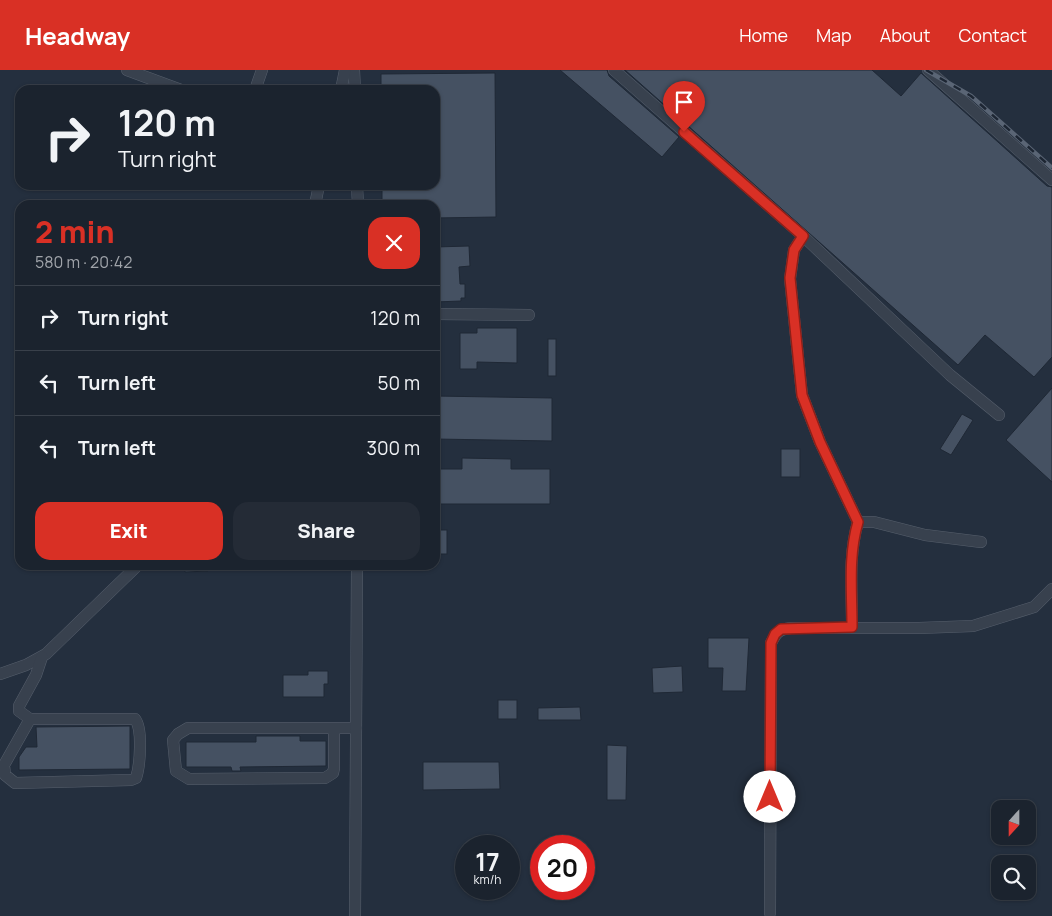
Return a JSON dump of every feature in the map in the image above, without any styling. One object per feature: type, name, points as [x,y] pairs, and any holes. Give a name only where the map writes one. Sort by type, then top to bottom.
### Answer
[{"type":"street","points":[[127,70],[168,85]]},
{"type":"street","points":[[257,85],[262,70]]},
{"type":"street","points":[[341,85],[345,70]]},
{"type":"street","points":[[354,70],[355,85]]},
{"type":"street","points":[[614,70],[803,236],[950,375],[999,415]]},
{"type":"street","points":[[928,70],[1052,180]]},
{"type":"street","points":[[803,236],[794,250],[790,278],[802,395],[820,442],[858,522],[850,566],[852,627]]},
{"type":"street","points":[[440,314],[529,315]]},
{"type":"street","points":[[858,522],[874,522],[925,535],[981,542]]},
{"type":"street","points":[[0,674],[42,657],[133,570]]},
{"type":"street","points":[[355,916],[357,570]]},
{"type":"street","points":[[770,913],[771,643],[775,634],[781,629],[973,626],[1034,607],[1052,589]]},
{"type":"street","points":[[30,718],[4,765],[5,775],[15,783],[131,780],[136,778],[139,764],[139,726],[135,719],[30,718],[19,711],[36,675],[42,657]]},
{"type":"street","points":[[334,729],[334,768],[330,776],[325,778],[190,779],[179,774],[175,768],[174,740],[178,734],[188,728],[356,728]]},
{"type":"building","points":[[560,70],[607,70],[609,76],[679,137],[662,157]]},
{"type":"building","points":[[625,70],[872,70],[901,96],[921,73],[1047,186],[1052,187],[1052,357],[1034,377],[985,335],[958,365]]},
{"type":"building","points":[[495,73],[496,217],[440,218],[440,200],[382,200],[382,190],[440,190],[440,85],[381,85],[381,74]]},
{"type":"building","points":[[469,246],[470,266],[459,267],[460,284],[465,284],[465,298],[461,298],[461,301],[440,302],[440,247]]},
{"type":"building","points":[[477,328],[517,328],[517,363],[477,362],[477,369],[460,369],[460,333],[477,333]]},
{"type":"building","points":[[548,339],[556,339],[556,376],[548,376]]},
{"type":"building","points":[[1052,388],[1052,482],[1006,440]]},
{"type":"building","points":[[440,396],[552,398],[552,441],[440,439]]},
{"type":"building","points":[[962,414],[973,420],[951,455],[940,449]]},
{"type":"building","points":[[781,449],[800,449],[800,477],[781,477]]},
{"type":"building","points":[[462,458],[511,459],[511,469],[550,469],[550,504],[440,504],[440,469],[462,469]]},
{"type":"building","points":[[440,530],[447,530],[447,554],[440,554]]},
{"type":"building","points":[[185,570],[208,570],[208,571],[185,572]]},
{"type":"building","points":[[708,638],[749,638],[746,691],[722,691],[723,668],[708,668]]},
{"type":"building","points":[[682,666],[683,692],[653,693],[652,668]]},
{"type":"building","points":[[308,671],[328,671],[328,684],[324,684],[324,697],[283,697],[283,675],[308,675]]},
{"type":"building","points":[[498,700],[517,700],[517,719],[498,719]]},
{"type":"building","points":[[580,707],[581,720],[538,720],[538,708]]},
{"type":"building","points":[[130,726],[130,769],[19,770],[19,757],[26,747],[37,747],[36,727]]},
{"type":"building","points":[[256,736],[300,736],[300,741],[326,741],[326,766],[240,767],[241,771],[232,771],[231,767],[186,767],[186,742],[256,742]]},
{"type":"building","points":[[607,745],[627,746],[626,800],[607,800]]},
{"type":"building","points":[[423,762],[499,762],[500,789],[423,790]]},
{"type":"railway","points":[[926,70],[971,96],[1052,168]]},
{"type":"route","points":[[684,132],[803,236],[794,250],[790,278],[802,395],[820,442],[858,522],[850,566],[852,627],[781,629],[775,634],[771,643],[770,797]]}]
